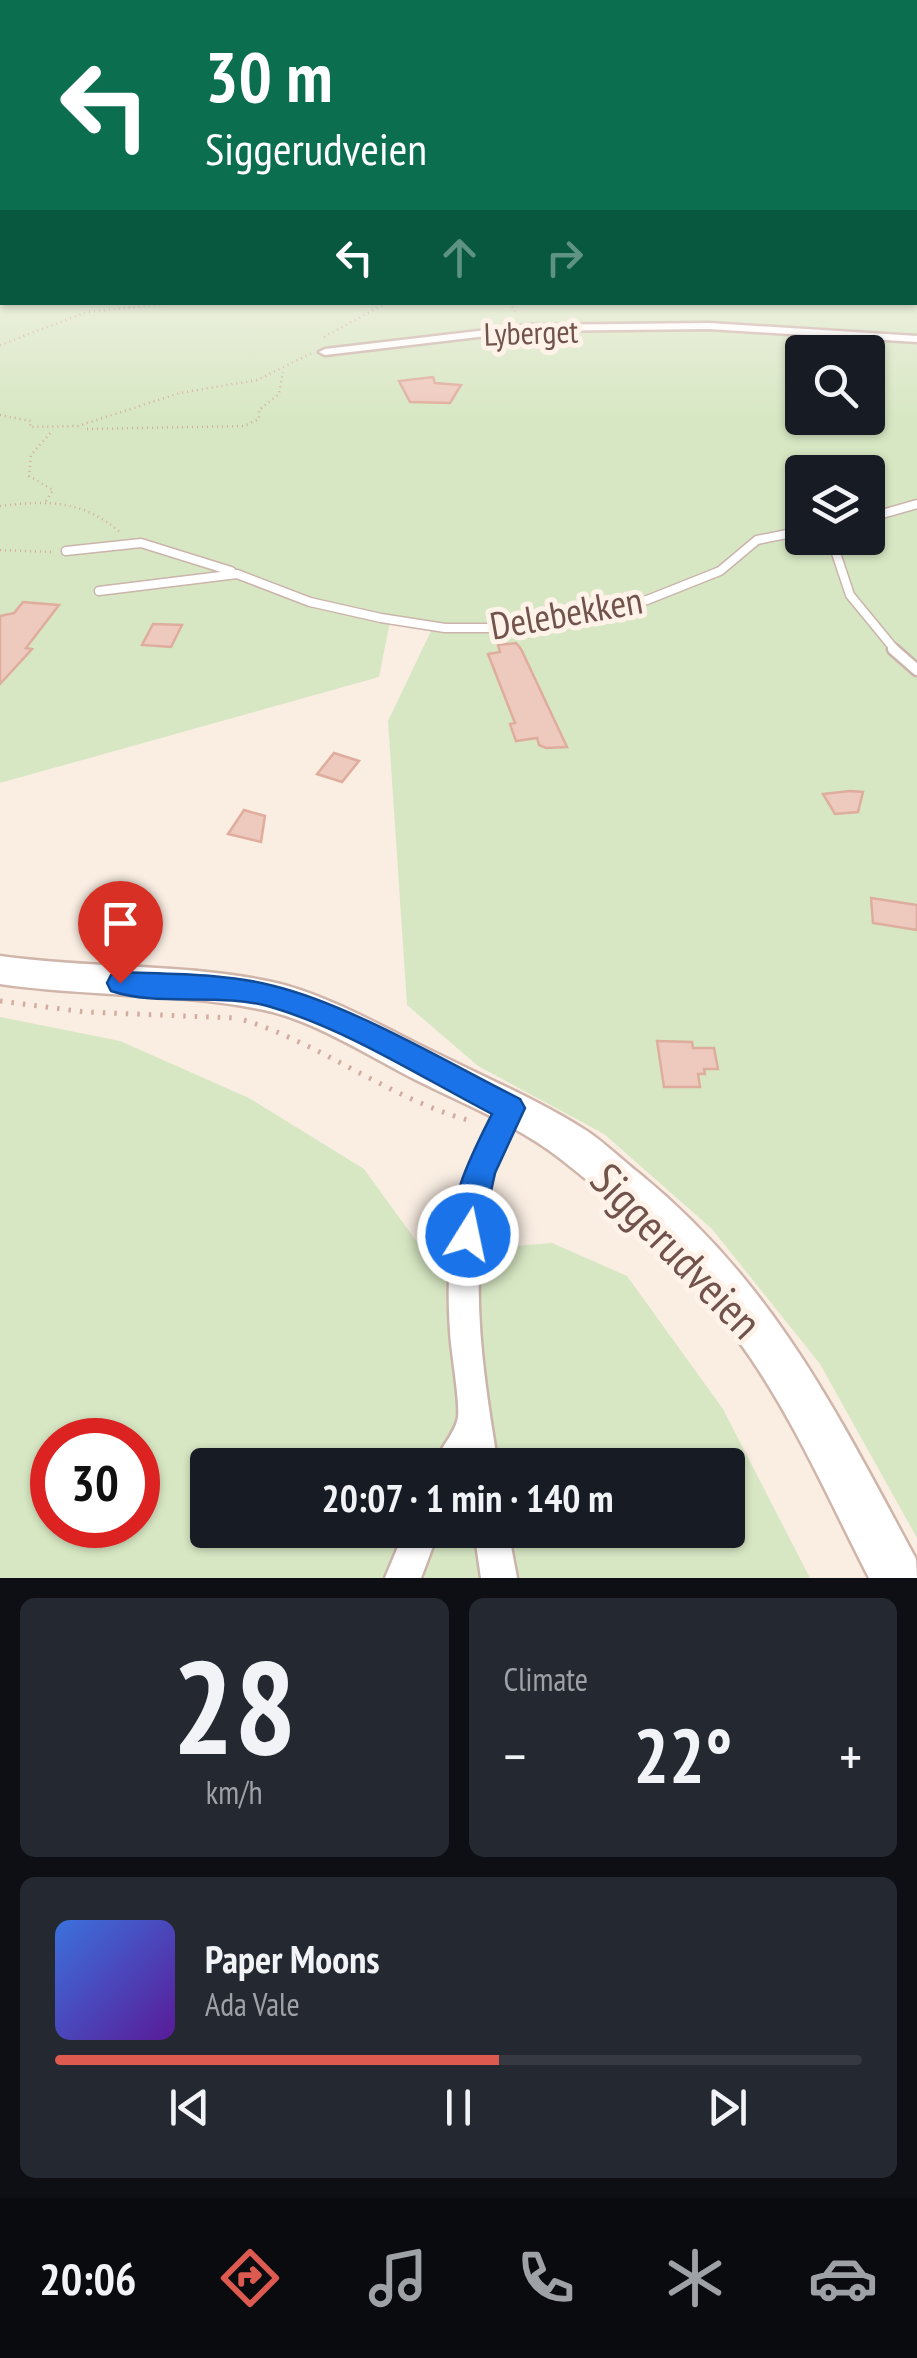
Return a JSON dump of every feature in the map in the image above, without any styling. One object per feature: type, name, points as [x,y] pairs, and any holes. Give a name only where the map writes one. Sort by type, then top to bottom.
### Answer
[{"type":"main road","name":"Siggerudveien","points":[[0,970],[67,980],[219,988],[274,996],[348,1028],[505,1118],[574,1145],[628,1187],[729,1294],[791,1379],[897,1578]]},
{"type":"street","name":"Lyberget","points":[[322,346],[529,328],[708,326],[917,339]]},
{"type":"street","points":[[478,1448],[466,1334],[468,1235],[480,1172],[505,1118]]},
{"type":"street","points":[[459,1448],[474,1421]]},
{"type":"street","points":[[403,1578],[415,1548]]},
{"type":"street","points":[[494,1548],[498,1578]]},
{"type":"lane","points":[[885,513],[917,504]]},
{"type":"lane","name":"Delebekken","points":[[66,551],[129,543],[152,545],[321,605],[461,629],[521,628],[657,596],[720,571],[758,540],[785,535]]},
{"type":"lane","points":[[834,555],[848,598],[917,670]]},
{"type":"lane","points":[[98,592],[237,574]]},
{"type":"path","points":[[0,345],[87,312],[154,305]]},
{"type":"path","points":[[301,355],[322,346],[384,305]]},
{"type":"path","points":[[79,429],[165,397],[282,372],[306,348]]},
{"type":"path","points":[[0,416],[22,417],[31,421],[30,427],[53,430],[244,426],[259,419],[259,410],[279,394],[282,372]]},
{"type":"path","points":[[46,501],[53,490],[29,476],[31,455],[53,430]]},
{"type":"path","points":[[0,506],[46,501],[85,505],[106,518],[129,543]]},
{"type":"path","points":[[0,550],[66,551]]},
{"type":"path","points":[[0,1001],[54,1010],[210,1016],[262,1024],[308,1042],[414,1106],[505,1118]]},
{"type":"path","points":[[414,1098],[414,1106]]},
{"type":"green space","points":[[0,305],[917,305],[917,1538],[820,1364],[712,1229],[604,1134],[478,1066],[407,1005],[388,721],[432,629],[390,622],[379,677],[0,783]]},
{"type":"green space","points":[[0,1017],[120,1041],[249,1098],[364,1169],[425,1253],[552,1243],[627,1276],[723,1409],[743,1448],[190,1448],[190,1548],[745,1548],[745,1452],[810,1578],[0,1578]]},
{"type":"building","points":[[433,377],[435,383],[461,385],[450,403],[410,402],[399,381]]},
{"type":"building","points":[[23,602],[59,605],[26,648],[32,649],[0,684],[0,616],[14,613]]},
{"type":"building","points":[[153,624],[182,625],[171,647],[142,645]]},
{"type":"building","points":[[516,643],[567,747],[546,748],[539,745],[537,738],[516,741],[510,724],[515,723],[488,654],[500,652],[498,645]]},
{"type":"building","points":[[334,753],[359,761],[342,782],[317,774]]},
{"type":"building","points":[[863,792],[858,812],[835,814],[823,794]]},
{"type":"building","points":[[244,810],[265,816],[261,842],[228,834]]},
{"type":"building","points":[[871,898],[917,905],[917,930],[873,923]]},
{"type":"building","points":[[657,1041],[692,1042],[693,1048],[714,1048],[718,1069],[704,1069],[705,1074],[698,1074],[700,1087],[664,1087]]},
{"type":"route","points":[[120,983],[219,988],[274,996],[309,1009],[510,1108],[480,1172],[468,1235]]}]
